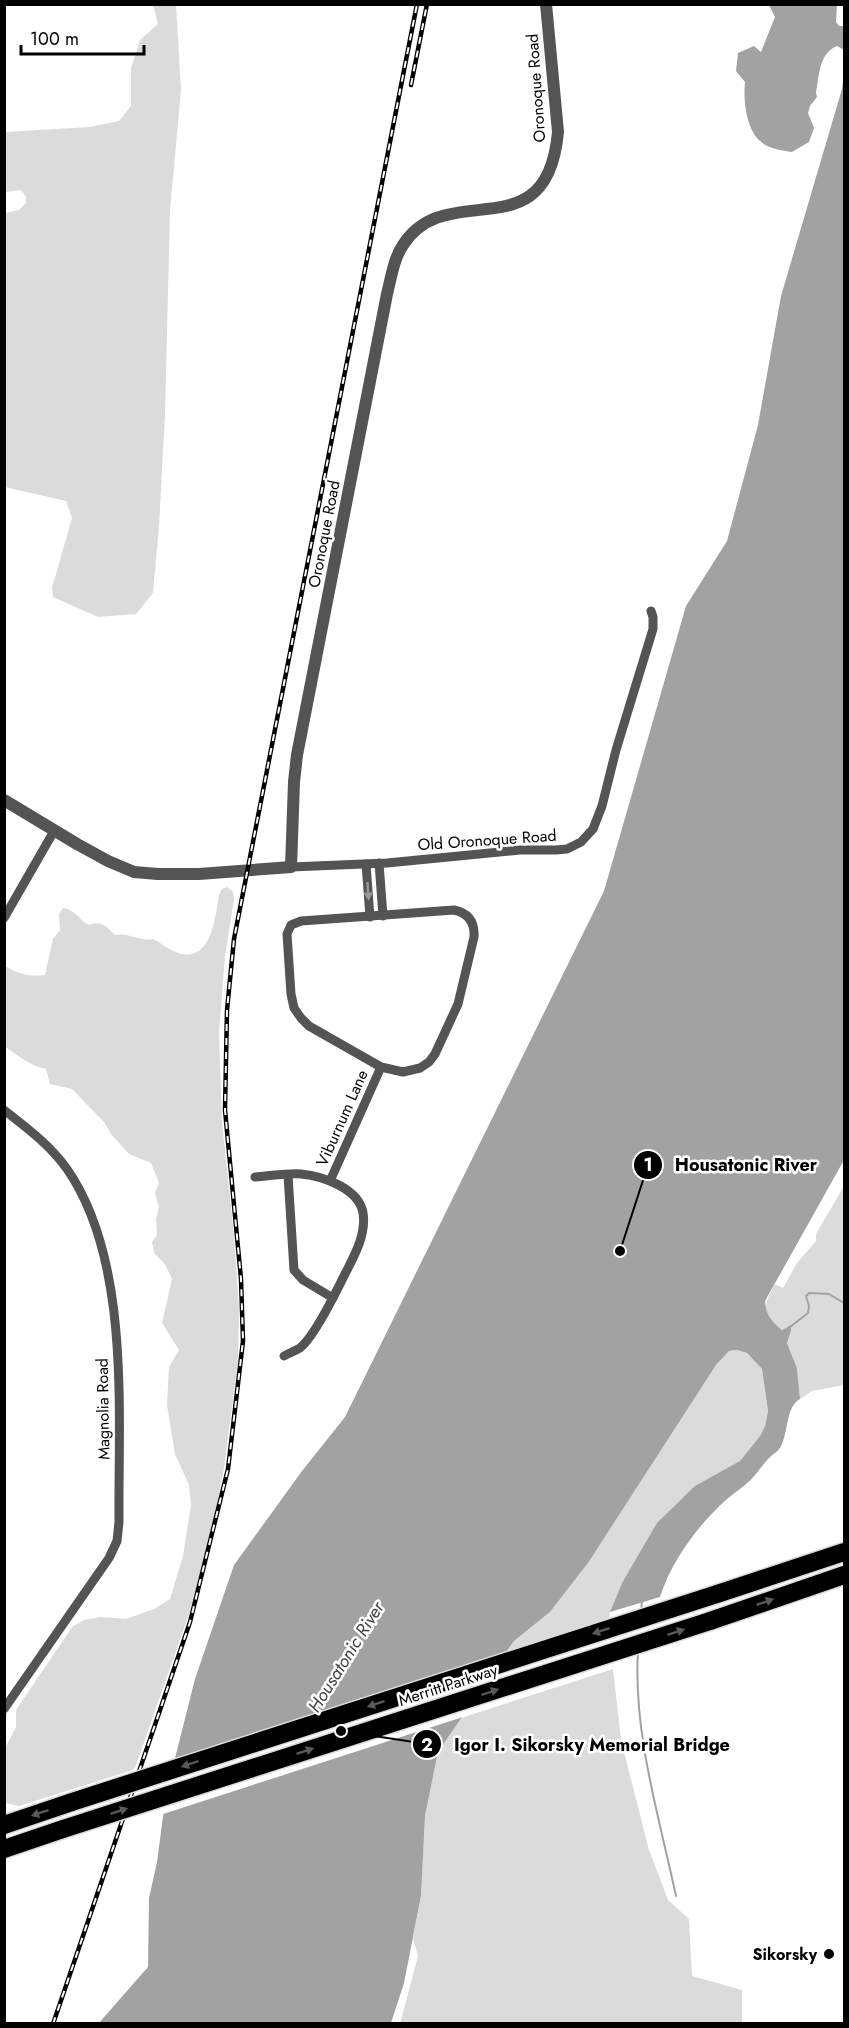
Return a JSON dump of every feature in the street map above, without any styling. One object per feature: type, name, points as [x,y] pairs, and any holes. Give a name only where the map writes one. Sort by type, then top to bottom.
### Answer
[{"type":"highway","name":"Merritt Parkway","points":[[6,1824],[844,1552]]},
{"type":"highway","name":"Merritt Parkway","points":[[4,1849],[710,1621],[844,1575]]},
{"type":"street","name":"Oronoque Road","points":[[291,867],[297,755],[385,304],[395,264],[402,246],[411,234],[423,225],[437,218],[468,210],[519,203],[530,198],[539,190],[552,168],[557,150],[558,132],[546,4]]},
{"type":"street","name":"Old Oronoque Road","points":[[291,867],[366,864],[511,851],[567,849],[574,846],[588,836],[598,820],[625,720],[649,645],[654,622],[651,611]]},
{"type":"street","points":[[4,800],[101,858],[134,872],[199,874],[291,867]]},
{"type":"street","points":[[4,918],[54,831]]},
{"type":"street","points":[[379,863],[383,916]]},
{"type":"street","points":[[366,864],[370,917]]},
{"type":"street","points":[[458,911],[469,918],[473,925],[474,933],[458,1004],[433,1059],[410,1072],[396,1072],[381,1067],[309,1026],[297,1013],[291,994],[287,934],[291,925],[298,922],[383,916],[458,911]]},
{"type":"street","name":"Viburnum Lane","points":[[330,1181],[381,1067]]},
{"type":"street","name":"Magnolia Road","points":[[4,1110],[48,1147],[68,1170],[89,1211],[104,1256],[117,1348],[119,1522],[117,1541],[110,1558],[4,1709]]},
{"type":"street","points":[[255,1178],[301,1174],[330,1181],[355,1198],[363,1213],[362,1234],[358,1246],[333,1298],[305,1343],[284,1356]]},
{"type":"street","points":[[288,1175],[294,1270],[303,1280],[333,1298]]},
{"type":"shaded area","points":[[153,5],[176,5],[181,90],[170,210],[165,414],[153,593],[136,614],[98,617],[53,597],[52,588],[72,518],[66,501],[5,487],[5,213],[19,210],[26,203],[26,197],[21,190],[5,192],[5,132],[90,127],[119,121],[131,106],[131,69],[140,40],[158,24]]},
{"type":"shaded area","points":[[227,887],[233,892],[234,899],[225,956],[219,1032],[222,1122],[239,1308],[238,1362],[224,1468],[214,1519],[190,1611],[135,1768],[19,1806],[5,1803],[5,1748],[16,1727],[16,1710],[73,1626],[85,1620],[100,1617],[126,1619],[154,1609],[170,1599],[183,1556],[191,1505],[189,1485],[175,1454],[167,1405],[169,1367],[179,1350],[162,1323],[172,1279],[165,1264],[154,1253],[152,1242],[157,1235],[156,1220],[159,1207],[155,1193],[159,1183],[151,1163],[129,1154],[111,1134],[104,1122],[72,1089],[50,1084],[46,1069],[29,1063],[5,1047],[5,966],[24,974],[45,975],[53,939],[60,930],[59,914],[63,908],[71,910],[89,925],[97,923],[104,925],[115,935],[153,939],[173,951],[186,954],[196,953],[209,938],[219,895],[222,889]]},
{"type":"shaded area","points":[[844,1186],[844,1385],[812,1391],[800,1399],[797,1368],[787,1343],[791,1331],[787,1327],[782,1330],[770,1319],[766,1304],[775,1284],[783,1288],[797,1263],[816,1241],[816,1234]]},
{"type":"shaded area","points":[[737,1350],[747,1353],[762,1369],[768,1411],[760,1436],[740,1461],[639,1556],[622,1583],[609,1618],[508,1651],[514,1641],[550,1612],[588,1563],[716,1365],[729,1351]]},
{"type":"shaded area","points":[[613,1669],[621,1740],[649,1850],[668,1900],[689,1919],[692,1976],[742,1990],[742,2023],[400,2024],[418,1956],[413,1939],[421,1896],[425,1816],[438,1752],[461,1718]]},
{"type":"water","points":[[769,5],[837,5],[836,22],[839,26],[844,26],[844,50],[837,46],[831,49],[823,59],[817,97],[808,113],[814,128],[809,142],[792,152],[767,146],[755,136],[746,113],[745,82],[736,71],[738,53],[754,46],[761,52],[775,17]]},
{"type":"water","points":[[844,74],[844,1160],[765,1301],[768,1314],[778,1327],[782,1330],[791,1325],[787,1343],[797,1368],[800,1399],[789,1414],[780,1448],[749,1482],[716,1509],[696,1532],[671,1570],[660,1597],[610,1612],[622,1583],[657,1523],[695,1486],[740,1461],[765,1426],[768,1411],[762,1369],[747,1353],[737,1350],[729,1351],[716,1365],[588,1563],[550,1612],[514,1641],[438,1752],[425,1816],[421,1896],[404,1983],[391,2023],[98,2024],[148,1967],[149,1898],[157,1862],[166,1794],[195,1679],[234,1565],[302,1471],[345,1417],[604,891],[686,606],[727,541],[758,425],[781,296],[842,89]]},
{"type":"pier","points":[[512,1650],[466,1716],[160,1815],[171,1760]]},
{"type":"waterway","points":[[790,1327],[808,1313],[809,1306],[806,1296],[809,1293],[829,1294],[844,1303]]},
{"type":"waterway","points":[[641,1612],[642,1600]]},
{"type":"waterway","points":[[638,1651],[637,1682],[643,1743],[676,1896]]},
{"type":"railway","points":[[53,2024],[190,1622],[228,1469],[243,1341],[241,1279],[225,1110],[227,1010],[234,939],[417,4]]},
{"type":"railway","points":[[411,85],[427,4]]},
{"type":"place","name":"Housatonic River","points":[[620,1251]]},
{"type":"place","name":"Igor I. Sikorsky Memorial Bridge","points":[[341,1731]]},
{"type":"place","name":"Sikorsky","points":[[829,1954]]}]
